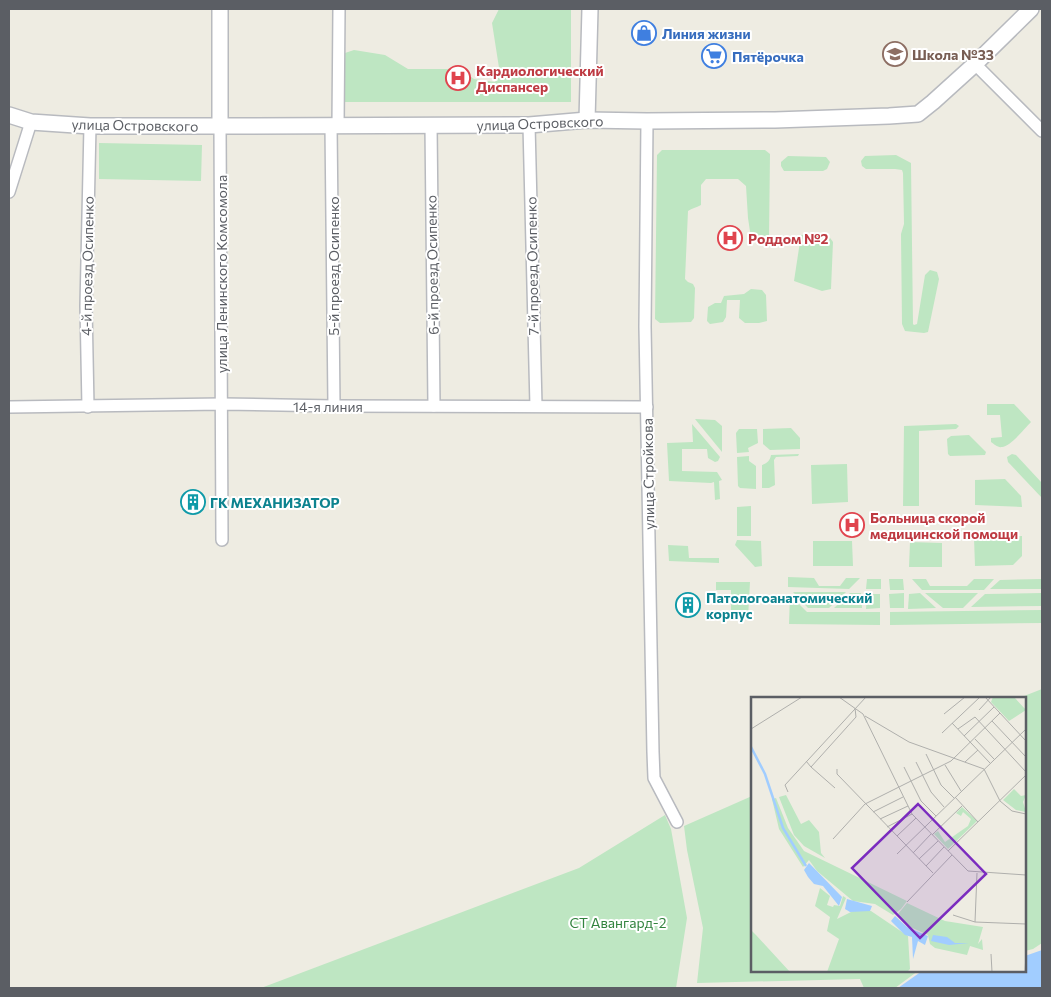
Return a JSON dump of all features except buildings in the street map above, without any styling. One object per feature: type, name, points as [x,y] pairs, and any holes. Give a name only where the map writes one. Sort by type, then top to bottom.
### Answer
[{"type":"street","name":"улица Ленинского Комсомола","points":[[220,9],[222,540]]},
{"type":"street","name":"5-й проезд Осипенко","points":[[334,406],[335,125],[339,9]]},
{"type":"street","points":[[587,120],[590,9]]},
{"type":"street","name":"улица Островского","points":[[9,116],[31,122],[90,126],[220,126],[529,125],[587,120],[776,120],[918,114],[975,64],[1031,9]]},
{"type":"street","points":[[975,64],[1042,131]]},
{"type":"street","name":"улица Стройкова","points":[[647,121],[645,327],[654,778],[676,822]]},
{"type":"street","points":[[9,192],[31,122]]},
{"type":"street","name":"6-й проезд Осипенко","points":[[431,125],[434,406]]},
{"type":"street","name":"7-й проезд Осипенко","points":[[529,125],[536,406]]},
{"type":"street","name":"4-й проезд Осипенко","points":[[88,407],[86,306],[90,126]]},
{"type":"street","name":"14-я линия","points":[[9,407],[222,404],[647,407]]},
{"type":"green space","points":[[499,9],[571,9],[571,102],[345,102],[345,53],[354,50],[385,55],[408,69],[459,69],[474,79],[495,82],[500,74],[492,23]]},
{"type":"green space","points":[[99,143],[202,145],[201,181],[99,179]]},
{"type":"green space","points":[[662,150],[765,150],[770,154],[769,237],[764,240],[751,238],[746,186],[738,179],[706,179],[701,185],[701,205],[688,211],[685,279],[693,284],[695,288],[694,318],[691,322],[660,323],[655,319],[657,155]]},
{"type":"green space","points":[[896,155],[911,163],[914,325],[917,324],[925,275],[930,270],[937,272],[939,279],[928,332],[924,333],[905,331],[902,324],[901,234],[904,224],[902,170],[866,169],[862,166],[861,161],[865,156]]},
{"type":"green space","points":[[788,156],[826,157],[830,162],[827,169],[823,171],[784,171],[781,162]]},
{"type":"green space","points":[[818,233],[828,235],[833,242],[831,289],[822,291],[794,281],[801,235]]},
{"type":"green space","points":[[751,289],[762,290],[766,295],[767,321],[745,323],[739,318],[740,300],[727,300],[726,317],[723,322],[710,324],[707,321],[708,307],[715,303],[721,303],[724,296],[744,294]]},
{"type":"green space","points":[[987,404],[1014,404],[1031,422],[1009,444],[1002,447],[998,446],[991,442],[991,438],[1002,437],[1000,415],[987,415]]},
{"type":"green space","points":[[695,419],[715,420],[722,426],[722,452]]},
{"type":"green space","points":[[692,424],[720,457],[715,462],[708,458],[707,449],[682,449],[682,471],[717,472],[722,480],[719,481],[720,499],[715,500],[714,482],[669,481],[667,443],[693,442]]},
{"type":"green space","points":[[956,424],[959,426],[956,429],[919,431],[919,506],[903,506],[904,426]]},
{"type":"green space","points":[[791,428],[800,438],[800,449],[770,450],[763,444],[763,429]]},
{"type":"green space","points":[[739,429],[757,429],[758,443],[748,448],[749,452],[737,453],[736,433]]},
{"type":"green space","points":[[969,435],[986,452],[985,455],[950,456],[948,454],[947,439],[951,436]]},
{"type":"green space","points":[[799,454],[798,456],[776,457],[774,460],[775,485],[769,488],[762,488],[762,465],[768,462],[771,455]]},
{"type":"green space","points":[[1012,454],[1016,455],[1042,483],[1042,498],[1008,462],[1007,457]]},
{"type":"green space","points":[[749,456],[749,461],[756,466],[756,489],[740,488],[738,486],[737,457]]},
{"type":"green space","points":[[847,464],[848,502],[812,504],[811,465]]},
{"type":"green space","points":[[1005,479],[1021,496],[1022,507],[975,505],[975,480]]},
{"type":"green space","points":[[751,506],[751,536],[737,536],[737,507]]},
{"type":"green space","points":[[1022,536],[1022,556],[1013,565],[975,566],[974,538]]},
{"type":"green space","points":[[737,540],[761,541],[762,566],[755,567],[735,545]]},
{"type":"green space","points":[[813,541],[852,541],[853,566],[813,566]]},
{"type":"green space","points":[[910,542],[942,543],[942,567],[909,567]]},
{"type":"green space","points":[[668,545],[688,546],[689,558],[719,558],[719,563],[669,561]]},
{"type":"green space","points":[[788,577],[814,578],[819,586],[840,586],[846,578],[860,578],[849,589],[788,587]]},
{"type":"green space","points":[[867,579],[881,579],[881,589],[866,589]]},
{"type":"green space","points":[[889,579],[903,579],[904,590],[890,590]]},
{"type":"green space","points":[[912,579],[926,579],[930,586],[967,586],[974,579],[994,579],[984,590],[922,590]]},
{"type":"green space","points":[[1042,579],[1042,589],[990,589],[1000,580]]},
{"type":"green space","points":[[716,582],[750,582],[748,618],[733,618],[731,616],[731,590],[716,590]]},
{"type":"green space","points":[[793,592],[846,592],[829,608],[808,608]]},
{"type":"green space","points":[[850,593],[861,593],[862,608],[834,608]]},
{"type":"green space","points":[[904,593],[904,608],[890,608],[889,594]]},
{"type":"green space","points":[[920,593],[936,608],[908,609],[909,594]]},
{"type":"green space","points":[[925,593],[978,593],[963,608],[943,608]]},
{"type":"green space","points":[[1042,593],[1042,606],[971,607],[985,594]]},
{"type":"green space","points":[[867,594],[880,594],[880,608],[866,609]]},
{"type":"green space","points":[[790,595],[807,612],[880,612],[880,625],[789,624]]},
{"type":"green space","points":[[1042,610],[1042,623],[890,625],[890,612]]},
{"type":"green space","points":[[1042,689],[1042,943],[1026,951],[1026,697],[1022,697]]},
{"type":"green space","points":[[751,796],[751,972],[917,972],[895,988],[864,988],[860,979],[697,983],[703,928],[684,826]]},
{"type":"green space","name":"СТ Авангард-2","points":[[665,815],[671,829],[687,918],[676,988],[261,988],[579,868]]},
{"type":"water","points":[[1042,950],[1042,988],[898,988],[921,972],[1026,972],[1026,956]]},
{"type":"place","name":"Линия жизни","points":[[644,33]]},
{"type":"place","name":"Школа №33","points":[[895,54]]},
{"type":"place","name":"Пятёрочка","points":[[714,56]]},
{"type":"place","name":"Кардиологический Диспансер","points":[[458,78]]},
{"type":"place","name":"Роддом №2","points":[[730,238]]},
{"type":"place","name":"ГК МЕХАНИЗАТОР","points":[[193,502]]},
{"type":"place","name":"Больница скорой медицинской помощи","points":[[852,525]]},
{"type":"place","name":"Патологоанатомический корпус","points":[[688,605]]}]
